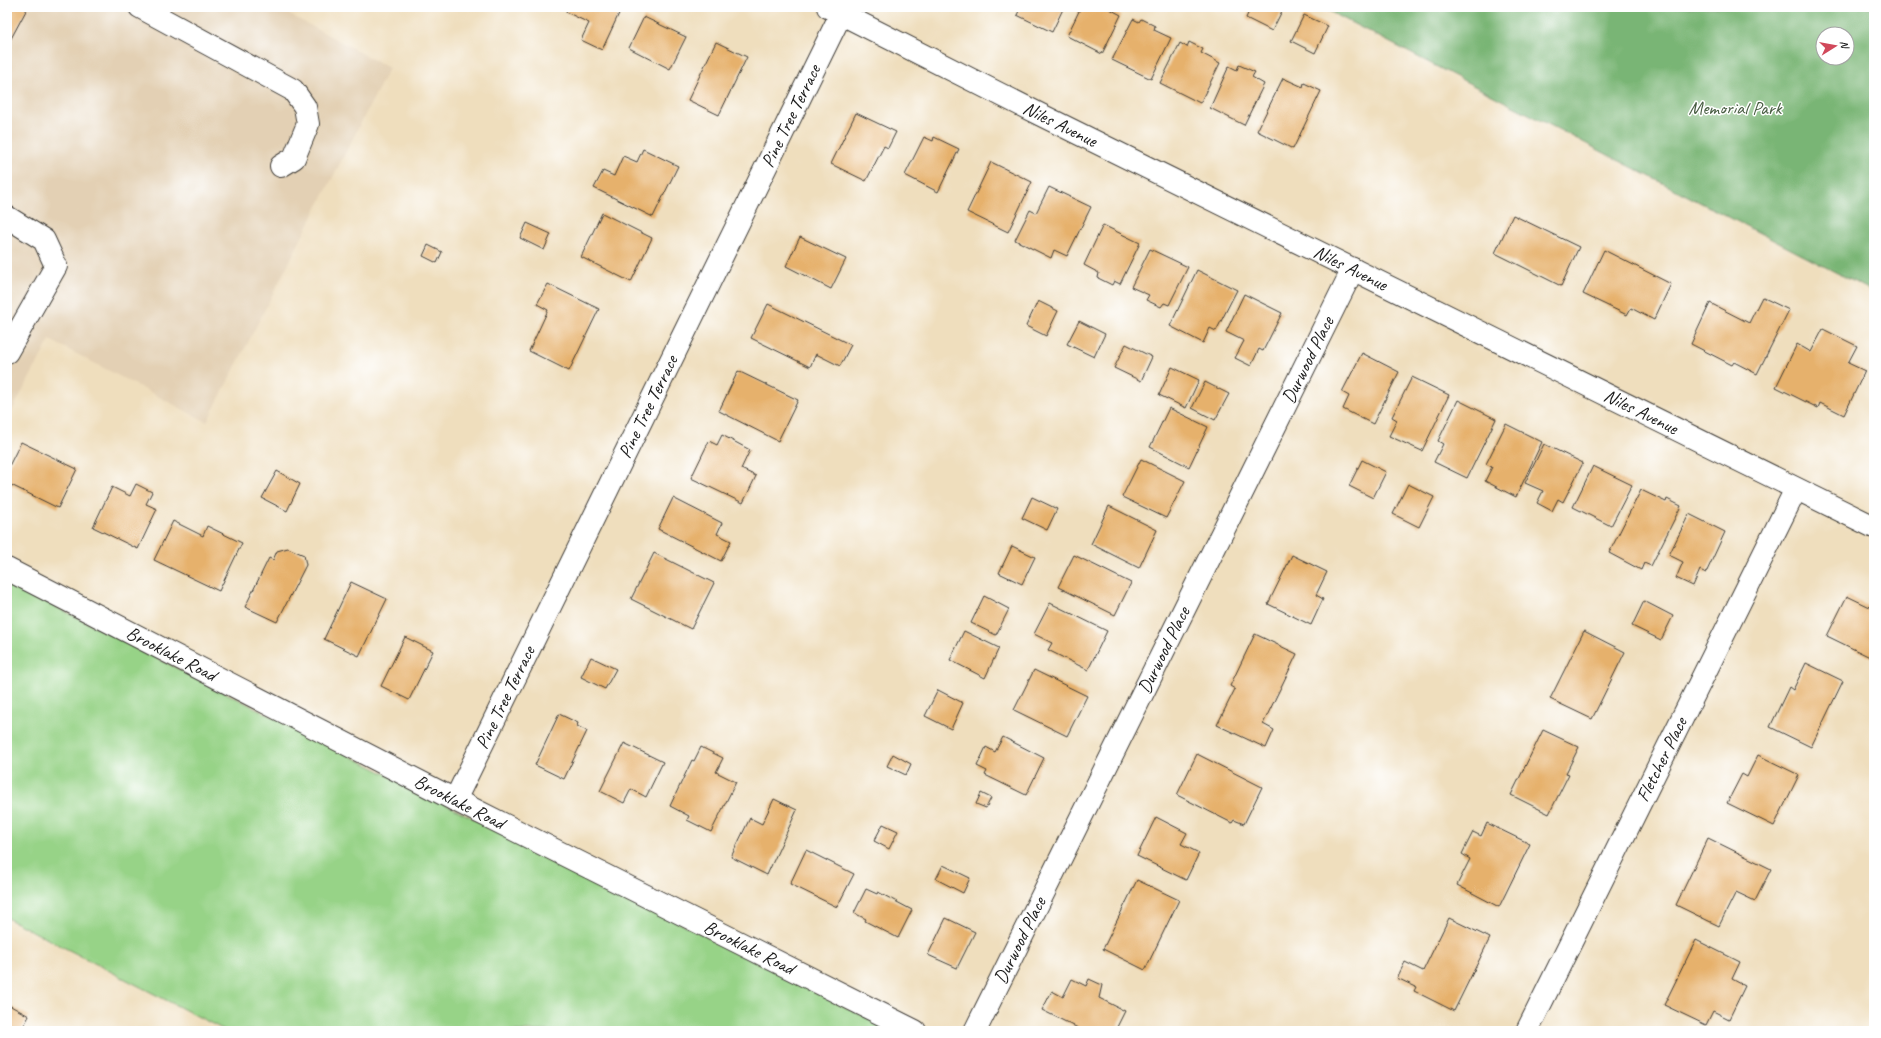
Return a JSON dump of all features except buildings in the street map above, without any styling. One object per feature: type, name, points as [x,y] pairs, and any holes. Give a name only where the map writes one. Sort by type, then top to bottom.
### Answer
[{"type":"street","points":[[140,7],[293,90],[305,107],[308,124],[294,158],[281,166]]},
{"type":"street","name":"Niles Avenue","points":[[835,11],[1038,114],[1874,527]]},
{"type":"street","name":"Pine Tree Terrace","points":[[455,800],[835,11]]},
{"type":"street","points":[[7,218],[44,240],[56,266],[7,352]]},
{"type":"street","name":"Durwood Place","points":[[975,1031],[1353,269]]},
{"type":"street","name":"Fletcher Place","points":[[1527,1031],[1796,488]]},
{"type":"street","name":"Brooklake Road","points":[[7,569],[455,800],[915,1031]]},
{"type":"shaded area","points":[[7,7],[276,7],[389,68],[207,422],[50,340],[7,420]]},
{"type":"green space","name":"Memorial Park","points":[[1321,7],[1874,7],[1874,292]]},
{"type":"green space","points":[[7,582],[893,1031],[226,1031],[7,918]]}]
